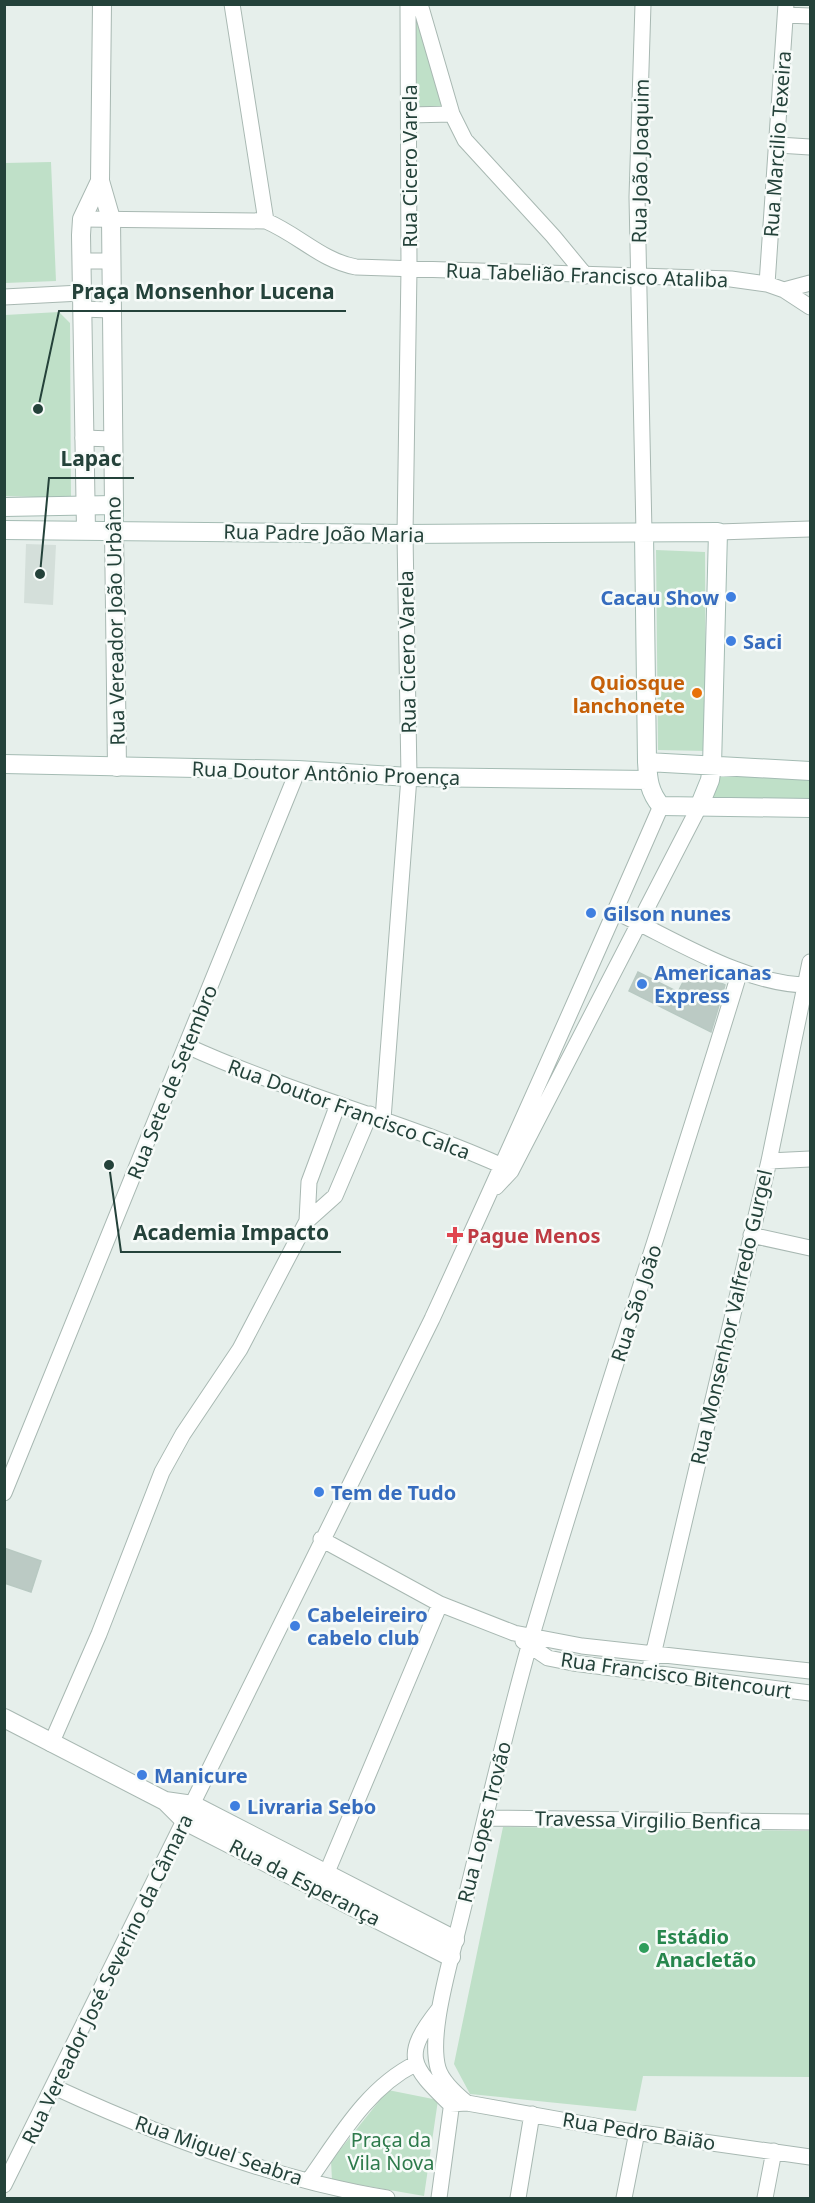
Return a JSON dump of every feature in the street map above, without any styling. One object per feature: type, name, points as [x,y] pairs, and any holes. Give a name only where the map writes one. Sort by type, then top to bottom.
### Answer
[{"type":"main road","points":[[82,219],[100,181],[102,4]]},
{"type":"main road","name":"Rua Vereador João Urbâno","points":[[100,181],[111,219],[117,766]]},
{"type":"main road","name":"Rua Vereador João Urbâno","points":[[82,219],[81,301],[86,530]]},
{"type":"main road","points":[[4,507],[114,505]]},
{"type":"main road","name":"Rua Padre João Maria","points":[[4,530],[405,534],[718,532]]},
{"type":"main road","points":[[699,807],[710,780],[712,766],[718,532]]},
{"type":"main road","points":[[644,533],[650,790],[661,806],[810,808]]},
{"type":"main road","name":"Rua Doutor Antônio Proença","points":[[4,764],[298,770],[409,777],[648,771],[712,766]]},
{"type":"main road","points":[[712,766],[810,771]]},
{"type":"main road","name":"Rua da Esperança","points":[[4,1718],[453,1949]]},
{"type":"street","points":[[232,4],[266,222]]},
{"type":"street","name":"Rua Cicero Varela","points":[[307,1221],[335,1196],[376,1117],[409,777],[405,534],[409,269],[408,4]]},
{"type":"street","points":[[420,4],[452,114],[465,140],[553,236],[586,276]]},
{"type":"street","name":"Rua João Joaquim","points":[[643,4],[637,197],[644,533]]},
{"type":"street","points":[[786,10],[810,16]]},
{"type":"street","name":"Rua Marcilio Texeira","points":[[767,284],[786,10]]},
{"type":"street","points":[[409,115],[452,114]]},
{"type":"street","points":[[778,145],[810,147]]},
{"type":"street","name":"Rua Tabelião Francisco Ataliba","points":[[82,219],[266,222],[294,234],[337,263],[409,269],[731,279],[767,284],[784,290],[810,307]]},
{"type":"street","points":[[82,261],[112,261]]},
{"type":"street","points":[[784,290],[810,283]]},
{"type":"street","points":[[4,297],[81,301],[111,310]]},
{"type":"street","points":[[83,438],[113,439]]},
{"type":"street","points":[[718,532],[810,529]]},
{"type":"street","name":"Rua Sete de Setembro","points":[[4,1493],[298,770]]},
{"type":"street","name":"Rua Vereador José Severino da Câmara","points":[[505,1168],[661,806]]},
{"type":"street","name":"Rua Vereador José Severino da Câmara","points":[[4,2185],[189,1813],[321,1539],[432,1319],[493,1190],[580,1040],[699,807]]},
{"type":"street","points":[[616,912],[740,971],[776,982],[808,985]]},
{"type":"street","name":"Rua Monsenhor Valfredo Gurgel","points":[[649,1672],[769,1161],[808,985],[810,962]]},
{"type":"street","name":"Rua São João","points":[[531,1641],[579,1478],[670,1200],[740,971]]},
{"type":"street","points":[[563,1032],[580,1040]]},
{"type":"street","name":"Rua Doutor Francisco Calca","points":[[187,1046],[270,1080],[376,1117],[505,1168]]},
{"type":"street","points":[[51,1744],[99,1635],[162,1472],[183,1434],[240,1349],[307,1221],[309,1182],[338,1104]]},
{"type":"street","points":[[769,1161],[810,1159]]},
{"type":"street","points":[[751,1235],[810,1248]]},
{"type":"street","name":"Rua Francisco Bitencourt","points":[[321,1539],[440,1604],[531,1641],[810,1671]]},
{"type":"street","points":[[324,1881],[440,1604]]},
{"type":"street","name":"Rua Francisco Bitencourt","points":[[531,1641],[548,1658],[810,1693]]},
{"type":"street","name":"Rua Lopes Trovão","points":[[439,2009],[531,1641]]},
{"type":"street","name":"Travessa Virgilio Benfica","points":[[486,1818],[810,1822]]},
{"type":"street","points":[[439,2009],[417,2043],[415,2064],[421,2074],[452,2098]]},
{"type":"street","points":[[439,2009],[438,2069],[452,2098],[439,2199]]},
{"type":"street","points":[[309,2180],[351,2120],[392,2078],[415,2064]]},
{"type":"street","name":"Rua Miguel Seabra","points":[[54,2087],[101,2109],[223,2155],[309,2180],[387,2199]]},
{"type":"street","name":"Rua Pedro Baião","points":[[452,2098],[468,2103],[637,2132],[810,2157]]},
{"type":"street","points":[[518,2199],[532,2114]]},
{"type":"street","points":[[624,2199],[637,2132]]},
{"type":"street","points":[[765,2199],[774,2151]]},
{"type":"shaded area","points":[[26,544],[56,545],[53,605],[24,603]]},
{"type":"green space","points":[[413,5],[448,109],[416,107]]},
{"type":"green space","points":[[51,162],[56,281],[5,283],[5,163]]},
{"type":"green space","points":[[59,312],[70,323],[71,498],[5,496],[5,315]]},
{"type":"green space","points":[[656,550],[705,552],[706,751],[658,750]]},
{"type":"green space","points":[[719,777],[810,777],[810,799],[711,800]]},
{"type":"green space","name":"Estádio Anacletão","points":[[503,1827],[810,1831],[810,2077],[643,2076],[636,2111],[470,2094],[454,2064]]},
{"type":"green space","name":"Praça da Vila Nova","points":[[388,2090],[438,2100],[424,2196],[332,2180],[331,2161]]},
{"type":"building","points":[[690,968],[725,985],[711,1032],[629,991],[638,972],[678,992]]},
{"type":"building","points":[[4,1548],[41,1561],[31,1592],[4,1583]]},
{"type":"place","name":"Praça Monsenhor Lucena","points":[[38,409]]},
{"type":"place","name":"Lapac","points":[[40,574]]},
{"type":"place","name":"Cacau Show","points":[[731,597]]},
{"type":"place","name":"Saci","points":[[731,641]]},
{"type":"place","name":"Quiosque lanchonete","points":[[697,693]]},
{"type":"place","name":"Gilson nunes","points":[[591,913]]},
{"type":"place","name":"Americanas Express","points":[[642,984]]},
{"type":"place","name":"Academia Impacto","points":[[109,1165]]},
{"type":"place","name":"Pague Menos","points":[[455,1235]]},
{"type":"place","name":"Tem de Tudo","points":[[319,1492]]},
{"type":"place","name":"Cabeleireiro cabelo club","points":[[295,1626]]},
{"type":"place","name":"Manicure","points":[[142,1775]]},
{"type":"place","name":"Livraria Sebo","points":[[235,1806]]},
{"type":"place","name":"Estádio Anacletão","points":[[644,1948]]}]
